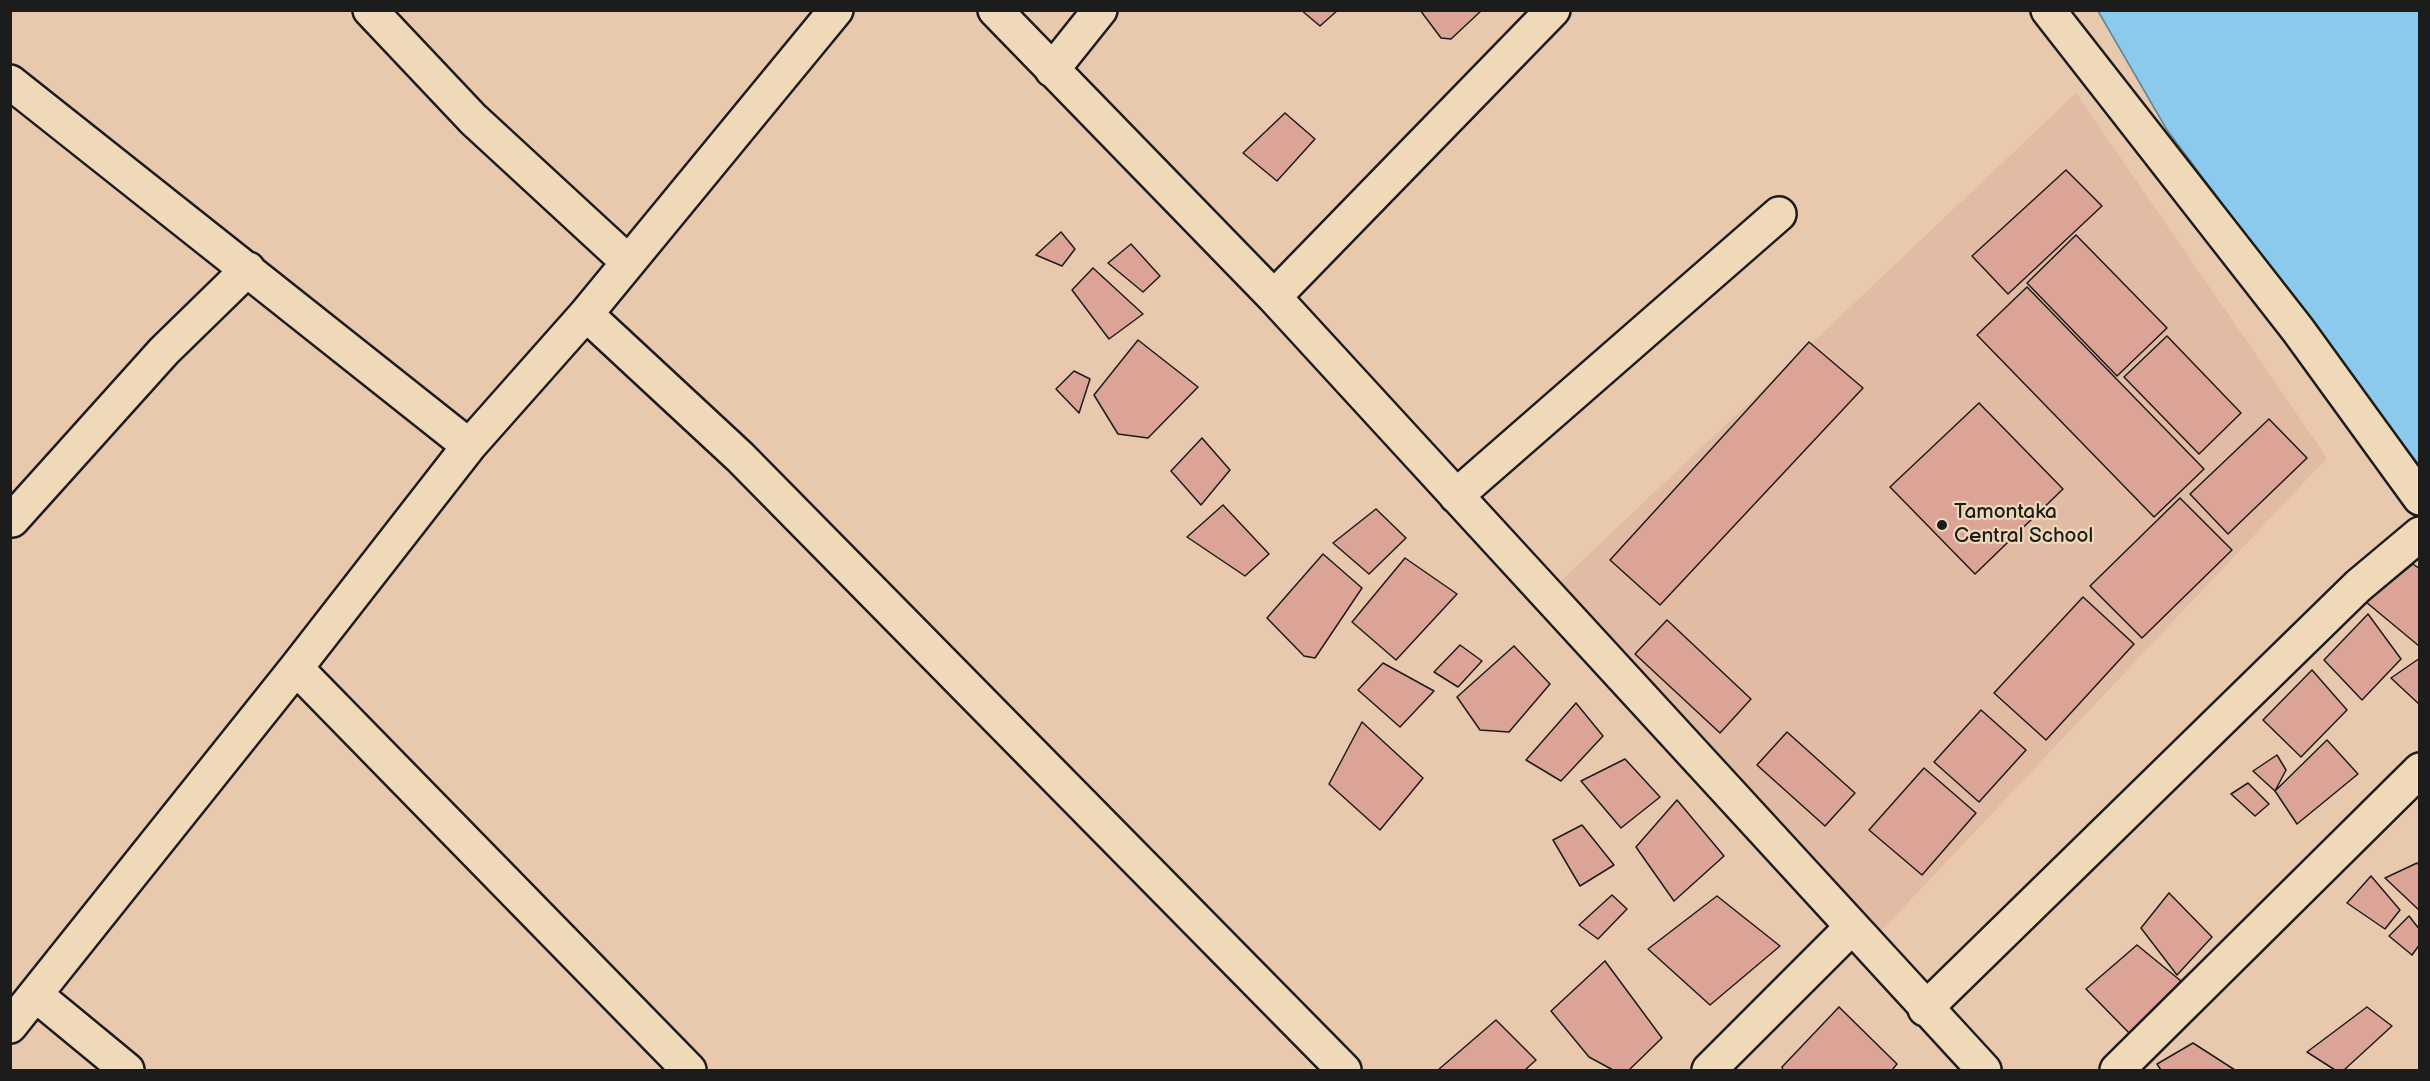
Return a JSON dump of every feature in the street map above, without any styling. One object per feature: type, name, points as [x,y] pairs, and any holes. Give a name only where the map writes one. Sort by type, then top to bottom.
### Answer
[{"type":"street","points":[[370,10],[472,119],[628,262]]},
{"type":"street","points":[[10,1026],[296,668],[469,446],[586,314],[836,10]]},
{"type":"street","points":[[995,10],[1274,297],[1984,1071]]},
{"type":"street","points":[[1052,70],[1100,10]]},
{"type":"street","points":[[1274,297],[1553,10]]},
{"type":"street","points":[[2048,10],[2298,330],[2420,498]]},
{"type":"street","points":[[16,96],[248,269],[469,446]]},
{"type":"street","points":[[1456,496],[1779,214]]},
{"type":"street","points":[[12,520],[164,351],[248,269]]},
{"type":"street","points":[[586,314],[740,458],[1344,1071]]},
{"type":"street","points":[[1925,1009],[2358,586],[2420,534]]},
{"type":"street","points":[[296,668],[689,1071]]},
{"type":"street","points":[[2117,1071],[2420,770]]},
{"type":"street","points":[[1709,1071],[1851,928]]},
{"type":"street","points":[[36,995],[127,1071]]},
{"type":"shaded area","name":"Tamontaka Central School","points":[[2076,93],[2327,458],[1871,942],[1549,592]]},
{"type":"water","points":[[2098,11],[2419,11],[2419,465],[2167,130]]},
{"type":"building","points":[[1301,10],[1338,10],[1320,26]]},
{"type":"building","points":[[1420,10],[1482,10],[1451,39],[1441,38]]},
{"type":"building","points":[[1285,113],[1315,139],[1277,181],[1243,153]]},
{"type":"building","points":[[2066,170],[2102,206],[2008,294],[1972,256]]},
{"type":"building","points":[[1061,232],[1075,249],[1062,266],[1036,255]]},
{"type":"building","points":[[2076,235],[2167,328],[2117,376],[2027,283]]},
{"type":"building","points":[[1131,244],[1160,276],[1143,292],[1108,263]]},
{"type":"building","points":[[1093,268],[1143,314],[1109,339],[1072,290]]},
{"type":"building","points":[[2027,287],[2204,469],[2154,517],[1977,335]]},
{"type":"building","points":[[2167,336],[2241,413],[2199,454],[2124,377]]},
{"type":"building","points":[[1138,340],[1198,387],[1148,438],[1118,434],[1094,395]]},
{"type":"building","points":[[1809,342],[1863,388],[1660,605],[1610,560]]},
{"type":"building","points":[[1074,371],[1090,379],[1079,413],[1056,389]]},
{"type":"building","points":[[1979,403],[2063,489],[1975,574],[1890,487]]},
{"type":"building","points":[[2269,419],[2307,458],[2228,534],[2190,494]]},
{"type":"building","points":[[1202,438],[1230,470],[1201,505],[1171,471]]},
{"type":"building","points":[[2180,498],[2232,550],[2142,638],[2090,586]]},
{"type":"building","points":[[1223,505],[1269,554],[1245,576],[1187,537]]},
{"type":"building","points":[[1376,509],[1406,538],[1369,574],[1333,543]]},
{"type":"building","points":[[1323,554],[1362,588],[1315,658],[1304,656],[1267,618]]},
{"type":"building","points":[[1405,558],[1457,594],[1396,660],[1352,622]]},
{"type":"building","points":[[2413,564],[2420,569],[2419,646],[2366,602]]},
{"type":"building","points":[[2083,597],[2134,644],[2046,740],[1994,693]]},
{"type":"building","points":[[2368,614],[2401,659],[2362,700],[2324,660]]},
{"type":"building","points":[[1667,620],[1751,699],[1720,733],[1635,654]]},
{"type":"building","points":[[1460,645],[1482,661],[1458,687],[1434,672]]},
{"type":"building","points":[[1514,646],[1550,684],[1509,732],[1480,730],[1457,697]]},
{"type":"building","points":[[2420,658],[2420,705],[2391,678]]},
{"type":"building","points":[[1383,663],[1434,691],[1400,727],[1358,690]]},
{"type":"building","points":[[2312,670],[2347,710],[2301,757],[2263,720]]},
{"type":"building","points":[[1576,703],[1603,736],[1561,781],[1526,760]]},
{"type":"building","points":[[1981,710],[2026,750],[1979,802],[1934,762]]},
{"type":"building","points":[[1362,722],[1423,778],[1380,830],[1329,784]]},
{"type":"building","points":[[1787,732],[1855,793],[1825,826],[1757,765]]},
{"type":"building","points":[[2327,740],[2358,774],[2297,824],[2275,791]]},
{"type":"building","points":[[2277,755],[2286,770],[2275,791],[2253,771]]},
{"type":"building","points":[[1625,759],[1660,797],[1621,828],[1581,781]]},
{"type":"building","points":[[1924,768],[1976,813],[1922,875],[1869,830]]},
{"type":"building","points":[[2248,783],[2269,804],[2255,816],[2231,794]]},
{"type":"building","points":[[1677,800],[1724,856],[1674,901],[1636,847]]},
{"type":"building","points":[[1582,825],[1614,865],[1580,886],[1553,840]]},
{"type":"building","points":[[2417,863],[2420,866],[2420,911],[2385,878]]},
{"type":"building","points":[[2371,876],[2400,910],[2385,929],[2347,903]]},
{"type":"building","points":[[2169,893],[2212,937],[2177,975],[2141,928]]},
{"type":"building","points":[[1612,895],[1627,909],[1598,939],[1579,925]]},
{"type":"building","points":[[1717,896],[1780,946],[1710,1005],[1648,949]]},
{"type":"building","points":[[2409,916],[2420,930],[2420,944],[2412,955],[2389,936]]},
{"type":"building","points":[[2137,945],[2181,981],[2131,1035],[2086,989]]},
{"type":"building","points":[[1605,961],[1662,1038],[1629,1070],[1613,1070],[1589,1057],[1551,1011]]},
{"type":"building","points":[[1839,1007],[1897,1064],[1892,1070],[1783,1070],[1782,1067]]},
{"type":"building","points":[[2367,1007],[2392,1026],[2344,1070],[2335,1070],[2307,1052]]},
{"type":"building","points":[[1496,1020],[1536,1060],[1525,1070],[1438,1070]]},
{"type":"building","points":[[2193,1043],[2235,1070],[2161,1070],[2157,1064]]},
{"type":"place","name":"Tamontaka Central School","points":[[1942,525]]}]
